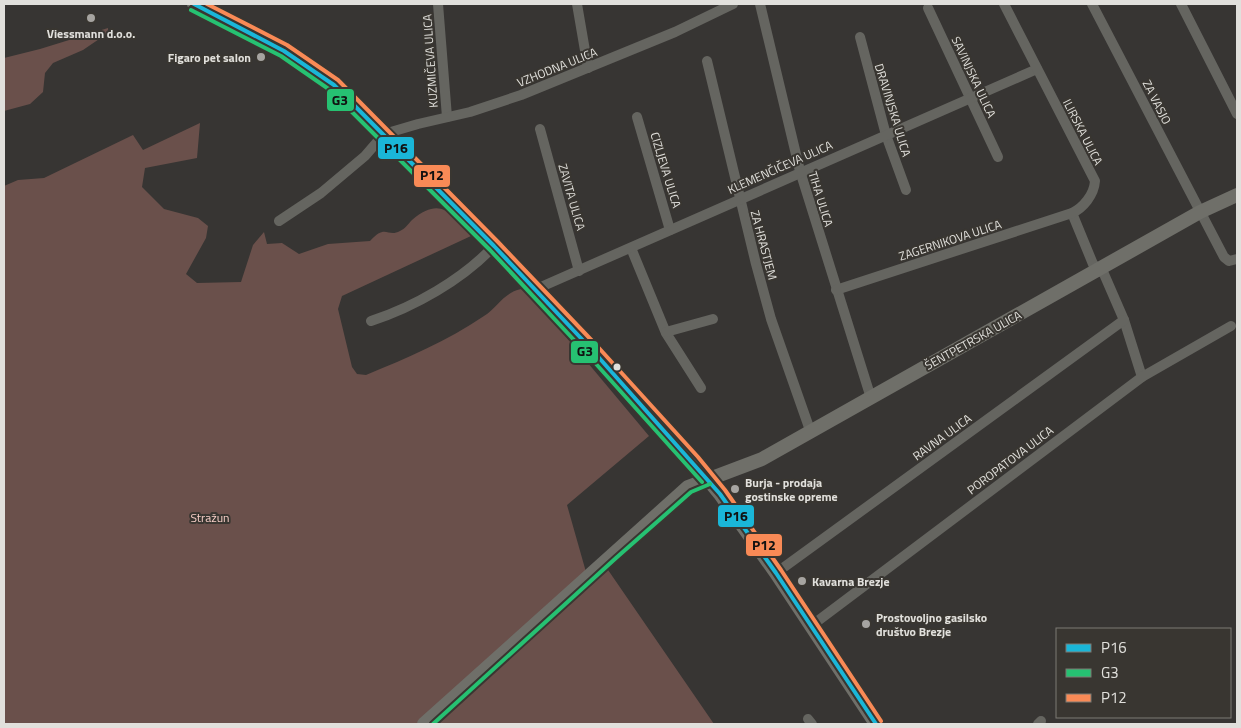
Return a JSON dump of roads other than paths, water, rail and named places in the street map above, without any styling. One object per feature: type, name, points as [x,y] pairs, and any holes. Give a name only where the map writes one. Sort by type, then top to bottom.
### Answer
[{"type":"street","points":[[194,4],[308,65],[334,85],[494,246],[632,393],[706,478],[776,573],[876,724]]},
{"type":"street","name":"KUZMIČEVA ULICA","points":[[438,4],[447,117]]},
{"type":"street","points":[[577,4],[588,68]]},
{"type":"street","name":"VZHODNA ULICA","points":[[384,134],[491,105],[588,68],[733,4]]},
{"type":"street","name":"TIHA ULICA","points":[[760,4],[800,171],[871,398]]},
{"type":"street","name":"ILIRSKA ULICA","points":[[1004,4],[1095,181],[1092,191],[1084,204],[1080,209],[1072,213]]},
{"type":"street","name":"ZA VASJO","points":[[1092,4],[1224,257],[1230,261],[1237,259]]},
{"type":"street","points":[[1181,4],[1237,114]]},
{"type":"street","name":"SAVINJSKA ULICA","points":[[928,8],[998,157]]},
{"type":"street","name":"DRAVINJSKA ULICA","points":[[860,37],[886,136],[906,190]]},
{"type":"street","name":"ZA HRASTJEM","points":[[707,61],[739,198],[772,319],[811,433]]},
{"type":"street","name":"KLEMENČIČEVA ULICA","points":[[534,290],[800,171],[886,136],[1038,69]]},
{"type":"street","name":"CIZLJEVA ULICA","points":[[637,117],[670,230]]},
{"type":"street","name":"ZAVITA ULICA","points":[[540,129],[579,271]]},
{"type":"street","points":[[279,221],[321,193],[364,156],[384,134]]},
{"type":"street","name":"ŠENTPETRSKA ULICA","points":[[424,724],[688,486],[762,459],[1200,212],[1237,195]]},
{"type":"street","points":[[1072,213],[1093,264],[1104,274],[1124,320],[1142,376]]},
{"type":"street","name":"ZAGERNIKOVA ULICA","points":[[836,290],[1072,213]]},
{"type":"street","points":[[370,322],[388,316],[442,286],[464,272],[494,246]]},
{"type":"street","points":[[631,248],[666,332],[701,388]]},
{"type":"street","points":[[666,332],[713,319]]},
{"type":"street","name":"RAVNA ULICA","points":[[776,573],[1124,320]]},
{"type":"street","name":"POROPATOVA ULICA","points":[[811,626],[1142,376],[1231,326]]},
{"type":"place","name":"Viessmann d.o.o.","points":[[91,18]]},
{"type":"place","name":"Figaro pet salon","points":[[261,57]]},
{"type":"place","name":"Burja - prodaja gostinske opreme","points":[[735,489]]},
{"type":"place","name":"Kavarna Brezje","points":[[802,581]]},
{"type":"place","name":"Prostovoljno gasilsko društvo Brezje","points":[[866,624]]},
{"type":"park label","name":"Stražun","points":[[210,517]]}]
